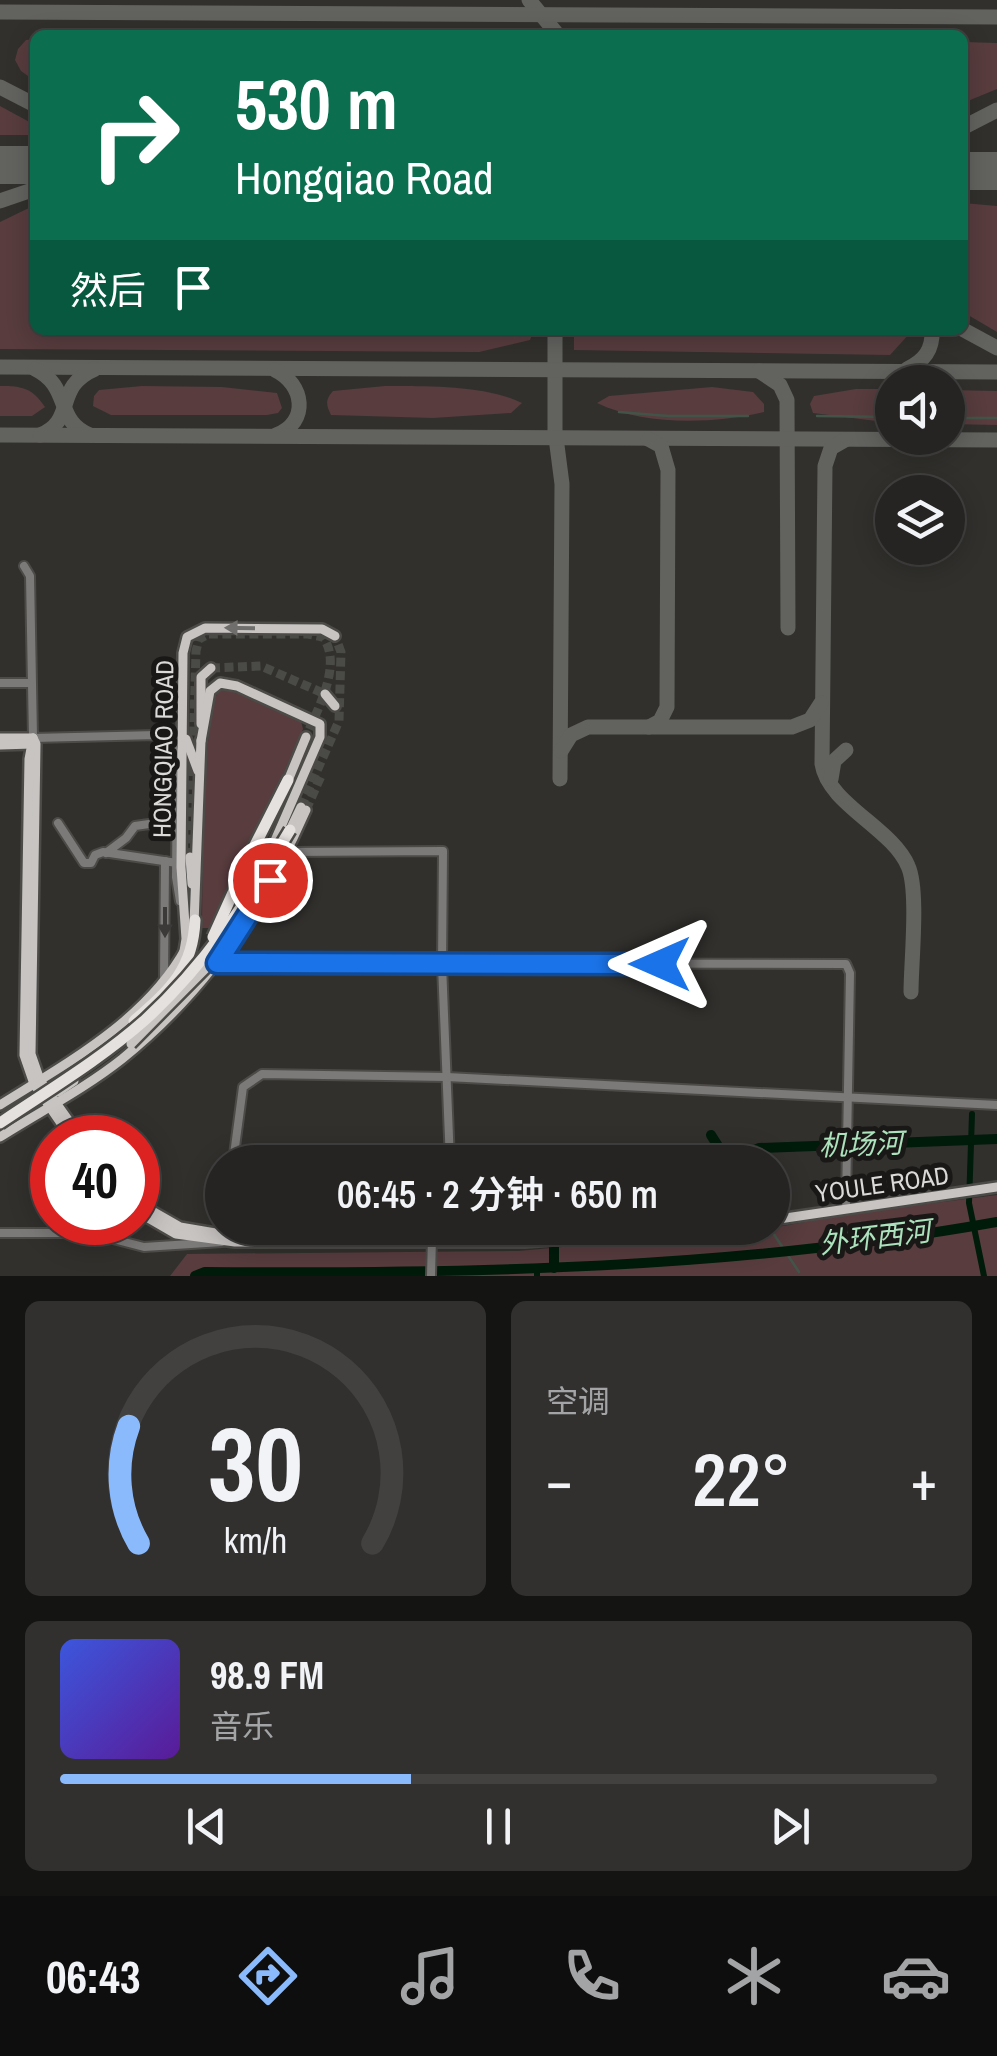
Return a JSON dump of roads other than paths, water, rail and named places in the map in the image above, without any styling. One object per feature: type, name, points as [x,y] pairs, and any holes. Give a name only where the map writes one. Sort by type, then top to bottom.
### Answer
[{"type":"highway","points":[[170,986],[218,928],[288,780]]},
{"type":"highway","points":[[0,1123],[113,1046],[238,912],[290,830]]},
{"type":"highway","points":[[0,1114],[91,1055],[174,983],[189,958],[190,920]]},
{"type":"highway","points":[[156,1001],[182,956]]},
{"type":"main road","name":"HONGQIAO ROAD","points":[[190,920],[181,867],[183,652],[192,632],[205,628],[322,629],[335,636]]},
{"type":"main road","name":"HONGQIAO ROAD","points":[[0,1105],[112,1031],[170,986],[196,906],[201,676],[211,668]]},
{"type":"main road","points":[[56,1099],[152,1019],[202,965],[274,847],[321,732],[316,720],[231,684],[220,683],[210,692],[202,741]]},
{"type":"main road","points":[[325,694],[335,706]]},
{"type":"main road","points":[[183,732],[200,777]]},
{"type":"main road","points":[[196,906],[201,930],[214,932],[229,923],[306,737]]},
{"type":"main road","points":[[0,741],[33,742],[24,1055],[37,1082],[66,1115]]},
{"type":"main road","points":[[286,852],[296,792]]},
{"type":"main road","points":[[0,1137],[131,1044],[215,958],[250,906],[304,808],[286,852],[254,910],[217,963],[176,1010],[122,1060],[80,1090],[56,1099]]},
{"type":"main road","points":[[190,857],[190,920]]},
{"type":"main road","points":[[56,1099],[62,1115]]},
{"type":"main road","name":"YOULE ROAD","points":[[790,1214],[997,1184]]},
{"type":"main road","points":[[162,1224],[205,1232]]},
{"type":"street","points":[[24,566],[30,576],[33,742],[157,734],[167,739],[176,751],[179,900],[190,920]]},
{"type":"street","points":[[0,683],[30,682]]},
{"type":"street","points":[[58,823],[84,863],[126,838],[135,826],[177,820]]},
{"type":"street","points":[[286,852],[443,851],[442,965],[449,1145]]},
{"type":"street","points":[[106,852],[177,863]]},
{"type":"street","points":[[165,861],[170,986]]},
{"type":"street","points":[[217,963],[846,964],[850,972],[847,1206]]},
{"type":"street","points":[[235,1145],[243,1087],[262,1074],[447,1076],[997,1106]]},
{"type":"street","points":[[846,1190],[847,1206]]},
{"type":"street","points":[[153,1246],[162,1224]]},
{"type":"street","points":[[0,1233],[90,1234],[118,1238],[139,1247],[205,1238]]},
{"type":"street","points":[[432,1245],[432,1276]]},
{"type":"waterway","points":[[619,412],[748,416]]},
{"type":"waterway","points":[[817,416],[875,417]]},
{"type":"waterway","points":[[965,418],[997,418]]},
{"type":"waterway","points":[[972,1114],[969,1203],[984,1276]]},
{"type":"waterway","name":"机场河","points":[[711,1135],[728,1162],[759,1148],[997,1139]]},
{"type":"waterway","points":[[195,1276],[205,1272],[404,1272],[702,1259],[899,1238],[997,1222]]},
{"type":"waterway","name":"机场河","points":[[554,1245],[554,1268]]},
{"type":"waterway","name":"外环西河","points":[[781,1245],[799,1272]]},
{"type":"waterway","points":[[537,1268],[537,1276]]},
{"type":"tunnel","points":[[190,857],[199,639],[209,634],[323,637],[328,648],[329,674],[306,737]]},
{"type":"tunnel","points":[[301,807],[339,721],[341,652],[335,636]]},
{"type":"tunnel","points":[[211,668],[261,666],[325,694]]},
{"type":"tunnel","points":[[306,810],[321,776]]}]
